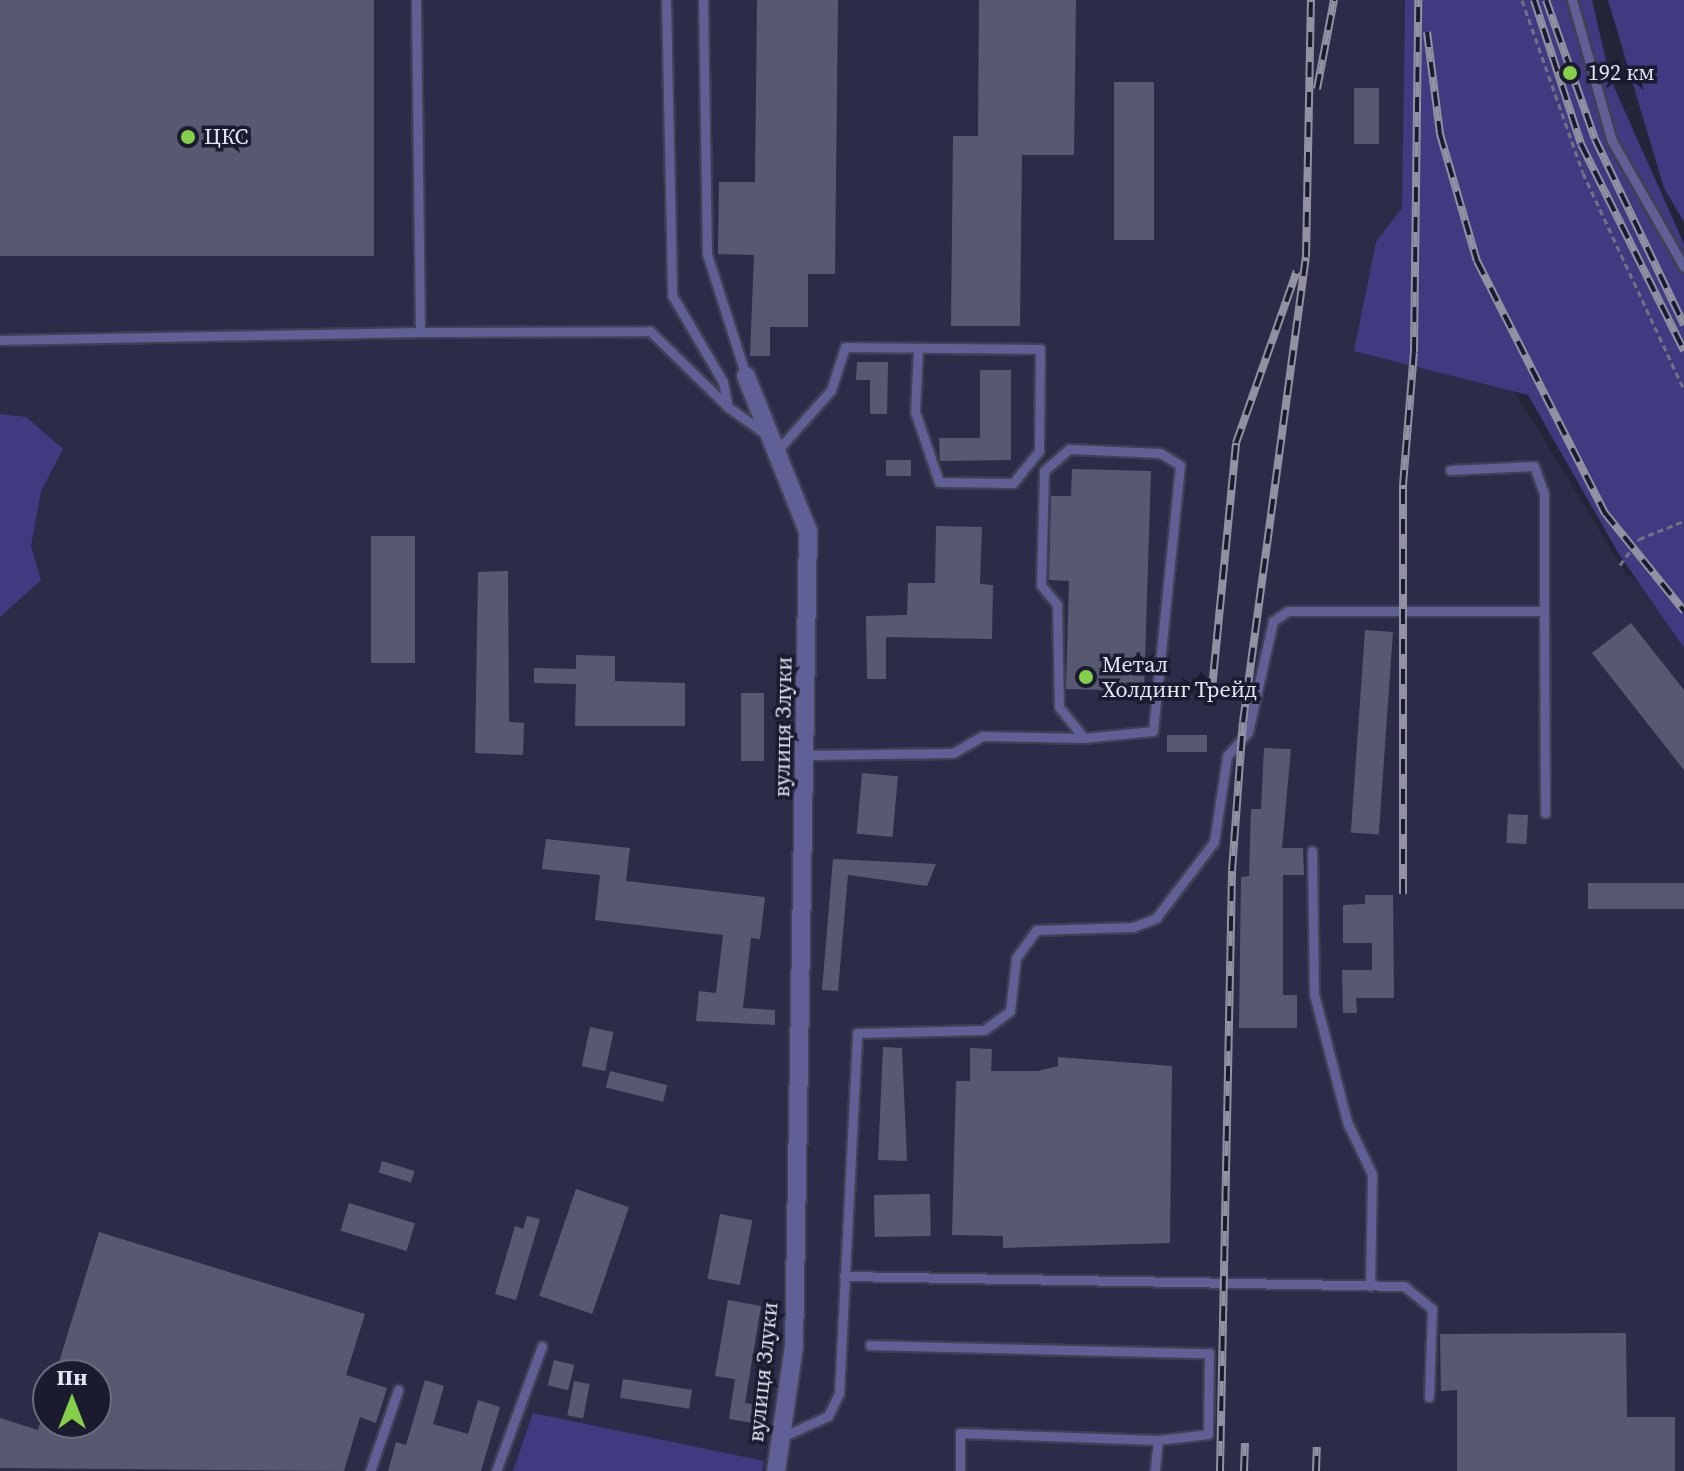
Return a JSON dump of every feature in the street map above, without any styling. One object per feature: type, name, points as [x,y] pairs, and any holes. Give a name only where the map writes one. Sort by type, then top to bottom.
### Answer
[{"type":"street","name":"вулиця Злуки","points":[[746,376],[808,531],[807,755],[794,1346],[784,1436],[776,1471]]},
{"type":"lane","points":[[416,0],[420,332]]},
{"type":"lane","points":[[666,0],[672,295],[723,382],[728,407]]},
{"type":"lane","name":"вулиця Злуки","points":[[703,0],[707,254],[746,376]]},
{"type":"lane","points":[[1572,0],[1612,141],[1684,267]]},
{"type":"lane","points":[[0,340],[650,331],[728,407],[773,445],[831,390],[845,347],[1040,349],[1039,451],[1013,483],[939,482],[915,412],[918,349]]},
{"type":"lane","points":[[807,755],[953,753],[983,736],[1084,738],[1153,731],[1180,465],[1160,453],[1069,449],[1044,471],[1041,585],[1057,605],[1059,707],[1084,738]]},
{"type":"lane","points":[[1450,470],[1534,466],[1544,494],[1545,813]]},
{"type":"lane","points":[[784,1436],[813,1426],[836,1406],[857,1033],[984,1030],[1010,1011],[1016,958],[1036,930],[1133,927],[1156,918],[1214,842],[1227,756],[1248,732],[1273,621],[1288,611],[1546,609]]},
{"type":"lane","points":[[1312,851],[1314,994],[1342,1108],[1372,1174],[1370,1286]]},
{"type":"lane","points":[[844,1276],[1404,1286],[1432,1309],[1429,1397]]},
{"type":"lane","points":[[870,1345],[1209,1353],[1208,1434],[1158,1440],[960,1433],[960,1471]]},
{"type":"lane","points":[[496,1471],[542,1346]]},
{"type":"lane","points":[[370,1471],[398,1390]]},
{"type":"lane","points":[[1155,1471],[1158,1440]]},
{"type":"path","points":[[1522,0],[1583,173],[1684,390]]},
{"type":"path","points":[[1620,565],[1639,539],[1684,521]]},
{"type":"shaded area","points":[[0,0],[1405,0],[1402,208],[1389,235],[1505,376],[1626,574],[1684,612],[1684,1471],[0,1471]]},
{"type":"shaded area","points":[[1405,0],[1592,0],[1610,78],[1684,244],[1684,648],[1619,554],[1528,395],[1354,351],[1376,242],[1402,208]]},
{"type":"shaded area","points":[[1608,0],[1684,0],[1684,222],[1664,188]]},
{"type":"shaded area","points":[[0,414],[26,417],[63,449],[41,491],[31,546],[41,580],[0,617]]},
{"type":"shaded area","points":[[533,1413],[764,1461],[762,1471],[513,1471]]},
{"type":"building","name":"ЦКС","points":[[0,0],[374,0],[374,256],[0,256]]},
{"type":"building","points":[[757,0],[838,0],[835,274],[808,274],[808,327],[770,327],[770,356],[750,356],[754,255],[718,254],[719,182],[755,182]]},
{"type":"building","points":[[979,0],[1076,0],[1074,155],[1022,155],[1020,326],[951,326],[953,136],[978,136]]},
{"type":"building","points":[[1114,82],[1154,82],[1154,240],[1114,240]]},
{"type":"building","points":[[1354,88],[1379,88],[1379,144],[1354,144]]},
{"type":"building","points":[[857,362],[888,362],[887,414],[870,414],[870,380],[856,380]]},
{"type":"building","points":[[980,370],[1011,370],[1011,460],[940,461],[939,438],[980,438]]},
{"type":"building","points":[[886,460],[911,460],[911,476],[886,476]]},
{"type":"building","points":[[1072,469],[1151,471],[1144,691],[1066,689],[1069,581],[1049,580],[1051,496],[1071,496]]},
{"type":"building","points":[[936,526],[982,527],[980,584],[993,585],[992,639],[886,637],[886,679],[867,679],[866,616],[907,615],[908,583],[935,583]]},
{"type":"building","points":[[371,536],[415,536],[415,663],[371,663]]},
{"type":"building","points":[[508,571],[509,722],[524,723],[523,755],[475,753],[478,572]]},
{"type":"building","points":[[1631,623],[1684,690],[1684,770],[1592,653]]},
{"type":"building","points":[[1365,630],[1393,632],[1379,834],[1351,833]]},
{"type":"building","points":[[576,655],[615,656],[615,681],[685,683],[685,726],[575,726],[576,684],[534,683],[534,668],[576,669]]},
{"type":"building","points":[[741,693],[764,693],[764,761],[741,761]]},
{"type":"building","points":[[1167,735],[1207,735],[1207,752],[1167,752]]},
{"type":"building","points":[[1264,748],[1291,749],[1282,848],[1303,848],[1304,875],[1283,875],[1283,995],[1297,995],[1297,1028],[1239,1028],[1241,877],[1249,876],[1251,809],[1261,809]]},
{"type":"building","points":[[862,773],[898,776],[893,837],[857,834]]},
{"type":"building","points":[[1508,814],[1528,815],[1526,844],[1506,843]]},
{"type":"building","points":[[546,839],[630,848],[626,881],[765,897],[760,939],[751,938],[743,1008],[775,1010],[775,1025],[696,1021],[699,991],[716,993],[723,935],[595,920],[600,875],[542,869]]},
{"type":"building","points":[[833,859],[936,864],[927,886],[848,875],[838,991],[822,990]]},
{"type":"building","points":[[1588,883],[1684,883],[1684,909],[1588,909]]},
{"type":"building","points":[[1365,895],[1393,895],[1394,998],[1356,998],[1357,1013],[1343,1013],[1342,970],[1372,970],[1372,943],[1343,943],[1343,905],[1365,904]]},
{"type":"building","points":[[590,1027],[613,1032],[605,1071],[582,1066]]},
{"type":"building","points":[[883,1047],[902,1048],[907,1161],[878,1160]]},
{"type":"building","points":[[970,1048],[992,1049],[991,1071],[1038,1071],[1058,1066],[1058,1057],[1172,1066],[1170,1243],[1003,1248],[1003,1236],[952,1235],[956,1081],[970,1081]]},
{"type":"building","points":[[610,1071],[667,1085],[663,1102],[606,1087]]},
{"type":"building","points":[[382,1161],[415,1171],[411,1182],[378,1172]]},
{"type":"building","points":[[576,1189],[629,1207],[592,1314],[539,1296]]},
{"type":"building","points":[[930,1194],[931,1236],[875,1237],[874,1195]]},
{"type":"building","points":[[349,1203],[415,1223],[407,1251],[341,1231]]},
{"type":"building","points":[[720,1214],[752,1220],[740,1285],[707,1279]]},
{"type":"building","points":[[527,1216],[540,1219],[516,1300],[495,1294],[515,1226],[523,1229]]},
{"type":"building","points":[[99,1232],[365,1314],[346,1375],[387,1388],[376,1423],[360,1417],[344,1471],[0,1468],[0,1418],[32,1428],[32,1439],[112,1439],[112,1359],[60,1359]]},
{"type":"building","points":[[728,1300],[761,1306],[745,1403],[769,1407],[766,1425],[729,1419],[735,1379],[715,1376]]},
{"type":"building","points":[[1626,1333],[1627,1417],[1675,1417],[1675,1471],[1457,1471],[1457,1390],[1441,1391],[1440,1334]]},
{"type":"building","points":[[554,1360],[574,1365],[568,1390],[548,1385]]},
{"type":"building","points":[[623,1379],[692,1390],[689,1409],[620,1398]]},
{"type":"building","points":[[425,1380],[444,1386],[433,1424],[468,1434],[478,1400],[500,1407],[481,1471],[388,1471],[396,1442],[406,1445]]},
{"type":"building","points":[[574,1381],[590,1384],[583,1418],[567,1415]]},
{"type":"railway","points":[[1220,1471],[1232,871],[1243,722],[1306,257],[1311,0]]},
{"type":"railway","points":[[1317,89],[1334,0]]},
{"type":"railway","points":[[1403,894],[1403,485],[1414,352],[1418,0]]},
{"type":"railway","points":[[1534,0],[1581,144],[1684,351]]},
{"type":"railway","points":[[1546,0],[1595,139],[1684,325]]},
{"type":"railway","points":[[1427,32],[1440,134],[1477,261],[1605,513],[1684,611]]},
{"type":"railway","points":[[1211,699],[1236,443],[1297,271]]},
{"type":"railway","points":[[1244,1471],[1245,1443]]},
{"type":"railway","points":[[1316,1471],[1317,1447]]},
{"type":"place","name":"192 км","points":[[1570,73]]},
{"type":"place","name":"ЦКС","points":[[188,137]]},
{"type":"place","name":"Метал Холдинг Трейд","points":[[1086,677]]}]
